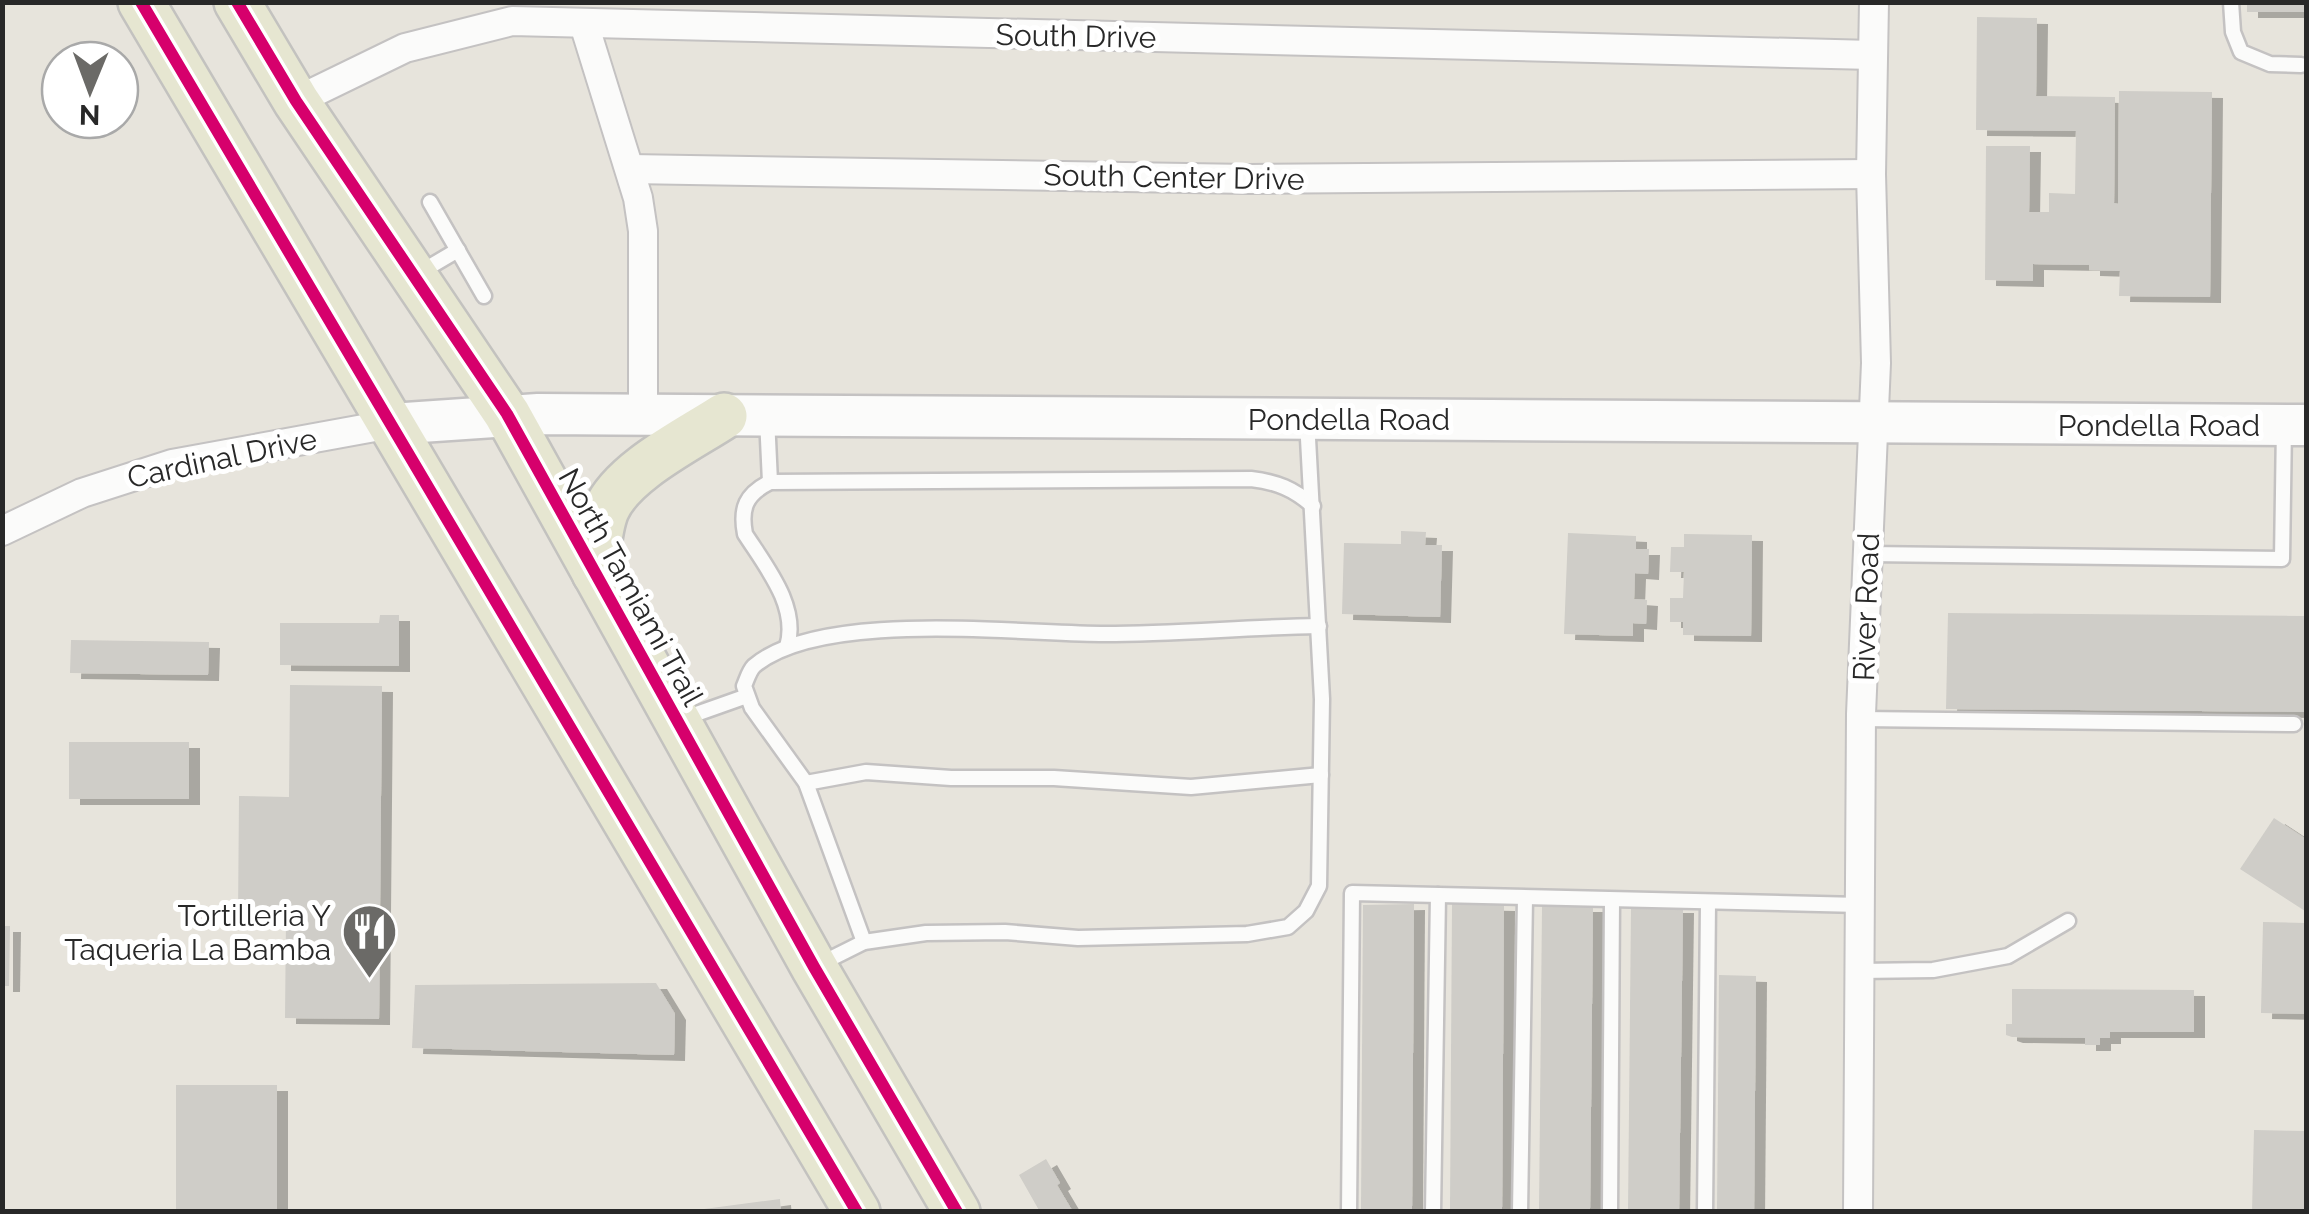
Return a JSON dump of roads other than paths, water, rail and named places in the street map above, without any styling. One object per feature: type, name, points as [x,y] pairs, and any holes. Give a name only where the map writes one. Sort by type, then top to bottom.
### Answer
[{"type":"main road","points":[[141,2],[857,1212]]},
{"type":"main road","name":"North Tamiami Trail","points":[[237,2],[296,101],[507,414],[814,967],[957,1212]]},
{"type":"main road","name":"Pondella Road","points":[[391,424],[507,414],[2295,425]]},
{"type":"main road","points":[[595,573],[601,526],[607,507],[622,484],[745,416]]},
{"type":"street","name":"River Road","points":[[1858,1212],[1861,719],[1876,362],[1871,174],[1874,2]]},
{"type":"street","name":"South Drive","points":[[296,101],[405,48],[512,21],[1873,55]]},
{"type":"street","points":[[584,24],[630,169],[643,231],[643,415]]},
{"type":"street","name":"South Center Drive","points":[[630,169],[1249,179],[1871,174]]},
{"type":"street","name":"Cardinal Drive","points":[[2,531],[82,493],[172,464],[391,424]]},
{"type":"lane","points":[[2232,2],[2240,52],[2270,64],[2302,65]]},
{"type":"lane","points":[[430,202],[484,296]]},
{"type":"lane","points":[[414,276],[458,250]]},
{"type":"lane","points":[[745,416],[770,482]]},
{"type":"lane","points":[[814,967],[864,942],[926,933],[1005,932],[1078,938],[1247,934],[1288,926],[1306,911],[1319,886],[1322,774],[1319,626],[1307,419]]},
{"type":"lane","points":[[1868,554],[2282,560],[2295,425]]},
{"type":"lane","points":[[787,647],[793,628],[789,611],[742,521],[743,505],[755,490],[770,482],[1251,480],[1274,482],[1297,492],[1313,506]]},
{"type":"lane","points":[[864,942],[806,783],[752,708],[744,686],[751,668],[787,647],[829,636],[880,630],[1108,634],[1319,626]]},
{"type":"lane","points":[[677,721],[748,696]]},
{"type":"lane","points":[[1861,719],[2294,724]]},
{"type":"lane","points":[[806,783],[866,772],[1224,786],[1322,774]]},
{"type":"lane","points":[[1349,1212],[1352,893],[1860,904]]},
{"type":"lane","points":[[1433,1212],[1438,896]]},
{"type":"lane","points":[[1520,1212],[1526,898]]},
{"type":"lane","points":[[1610,1212],[1612,900]]},
{"type":"lane","points":[[1704,1212],[1708,903]]},
{"type":"lane","points":[[1860,971],[1933,970],[2008,956],[2068,921]]},
{"type":"place","name":"Tortilleria Y Taqueria La Bamba","points":[[370,981]]}]
